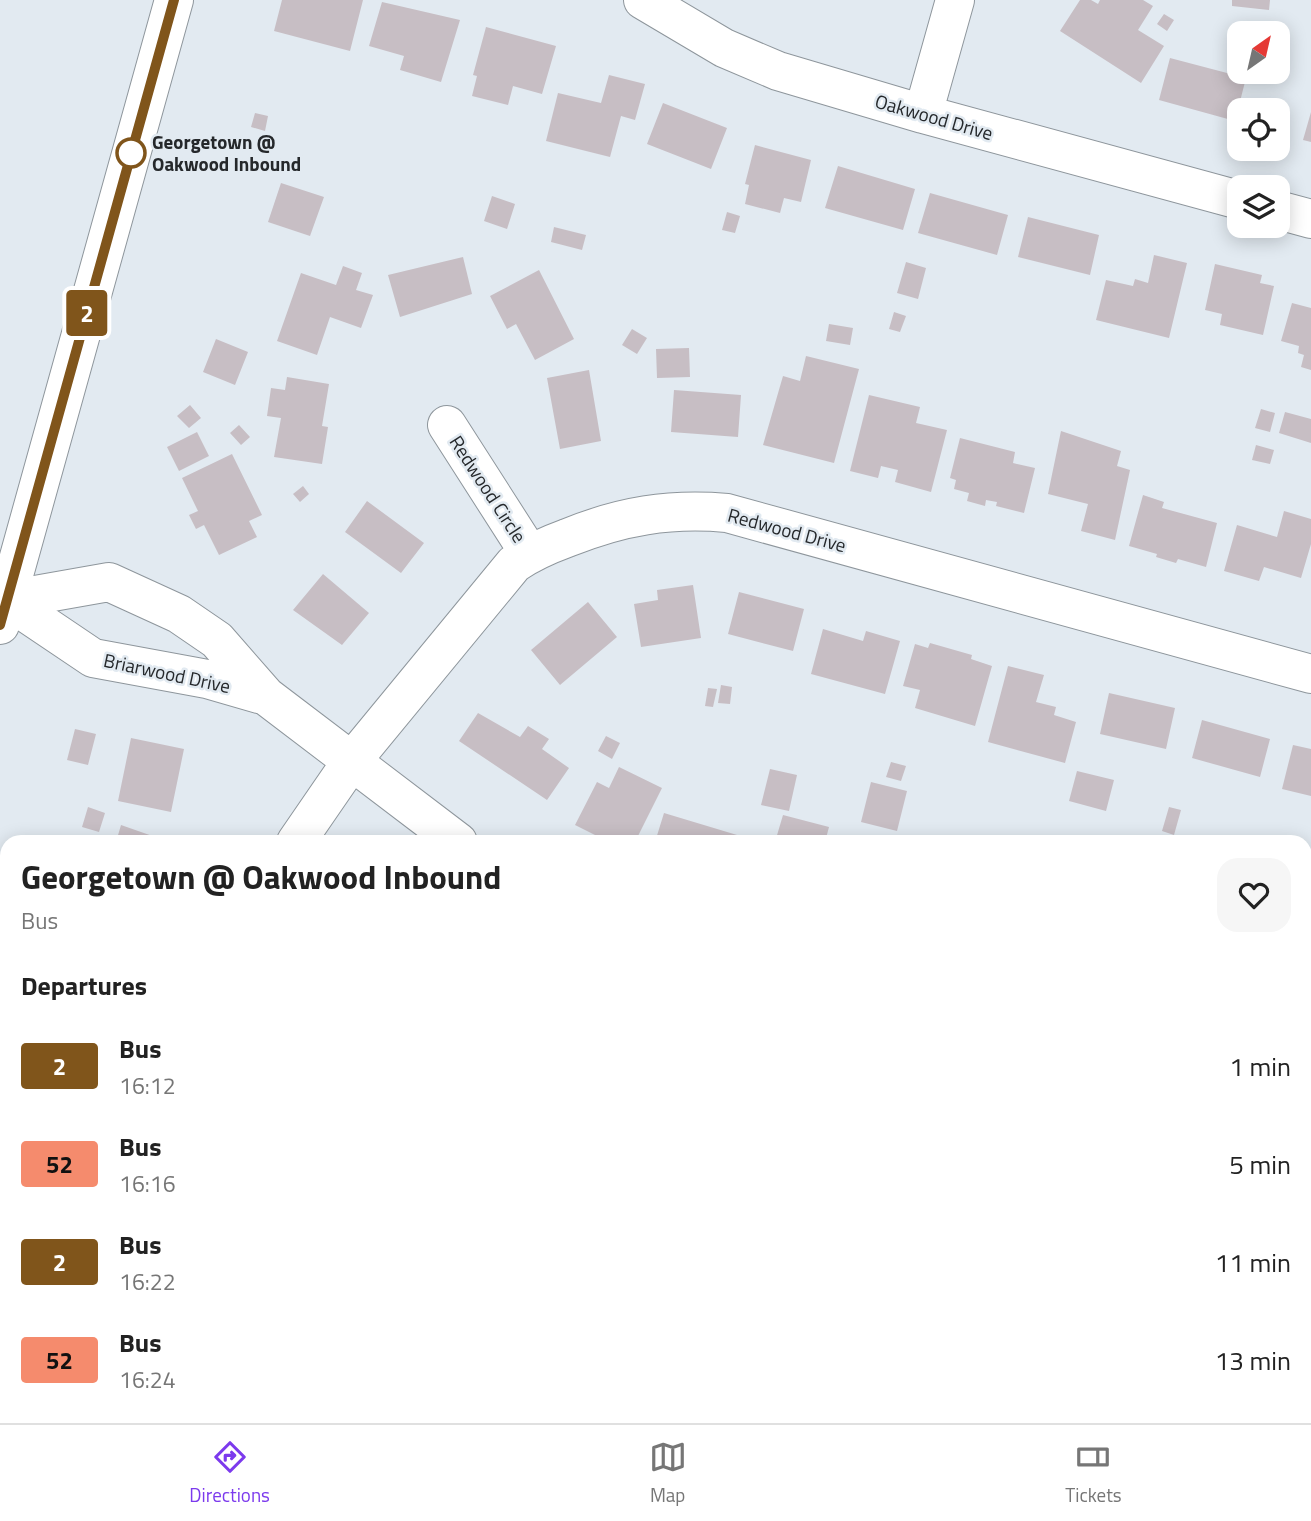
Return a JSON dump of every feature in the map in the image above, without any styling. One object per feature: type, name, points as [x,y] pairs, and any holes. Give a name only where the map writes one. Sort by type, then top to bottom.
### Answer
[{"type":"street","points":[[4,612],[174,0]]},
{"type":"street","name":"Oakwood Drive","points":[[643,0],[724,48],[778,71],[923,114],[1227,197]]},
{"type":"street","points":[[923,114],[956,0]]},
{"type":"street","points":[[1290,213],[1311,219]]},
{"type":"street","name":"Redwood Circle","points":[[447,425],[529,553]]},
{"type":"street","name":"Redwood Drive","points":[[301,835],[351,762],[495,584],[529,553],[606,522],[648,513],[688,510],[727,513],[1311,674]]},
{"type":"street","name":"Briarwood Drive","points":[[4,612],[109,582],[179,614],[217,640],[266,696],[449,835]]},
{"type":"street","name":"Briarwood Drive","points":[[4,612],[93,658],[207,679],[266,696]]},
{"type":"building","points":[[282,0],[363,0],[350,51],[274,31]]},
{"type":"building","points":[[1080,0],[1091,0],[1098,4],[1100,0],[1143,0],[1153,6],[1138,30],[1164,46],[1141,83],[1060,31]]},
{"type":"building","points":[[1232,0],[1270,0],[1269,10],[1232,6]]},
{"type":"building","points":[[382,2],[460,20],[441,82],[400,70],[404,56],[369,46]]},
{"type":"building","points":[[1164,14],[1174,20],[1167,31],[1157,24]]},
{"type":"building","points":[[486,27],[556,46],[542,94],[513,86],[508,105],[472,96],[477,76],[473,75]]},
{"type":"building","points":[[1170,58],[1227,73],[1227,84],[1244,84],[1241,98],[1227,98],[1227,119],[1159,100]]},
{"type":"building","points":[[609,75],[645,84],[635,120],[621,116],[610,157],[546,141],[558,93],[601,103]]},
{"type":"building","points":[[663,103],[727,128],[711,169],[647,144]]},
{"type":"building","points":[[1311,112],[1311,142],[1303,140]]},
{"type":"building","points":[[255,113],[268,116],[265,131],[251,127]]},
{"type":"building","points":[[755,145],[811,160],[801,202],[784,198],[780,213],[745,204],[749,185],[745,184]]},
{"type":"building","points":[[838,166],[915,189],[903,230],[825,208]]},
{"type":"building","points":[[281,183],[324,197],[310,236],[268,222]]},
{"type":"building","points":[[930,193],[1008,215],[997,255],[918,233]]},
{"type":"building","points":[[492,196],[515,204],[507,229],[484,221]]},
{"type":"building","points":[[727,212],[740,216],[735,233],[722,230]]},
{"type":"building","points":[[1028,217],[1099,235],[1090,275],[1018,257]]},
{"type":"building","points":[[554,227],[586,235],[582,250],[551,242]]},
{"type":"building","points":[[1154,255],[1187,263],[1169,338],[1096,320],[1106,280],[1133,286],[1135,279],[1148,283]]},
{"type":"building","points":[[463,257],[472,294],[400,317],[388,275]]},
{"type":"building","points":[[906,262],[926,268],[918,299],[897,293]]},
{"type":"building","points":[[1215,264],[1262,275],[1260,283],[1274,286],[1263,335],[1220,325],[1222,314],[1205,310]]},
{"type":"building","points":[[343,266],[362,273],[356,290],[373,295],[361,328],[330,317],[317,355],[277,341],[301,273],[336,285]]},
{"type":"building","points":[[539,270],[574,339],[535,360],[516,324],[507,329],[490,296]]},
{"type":"building","points":[[1292,303],[1311,308],[1311,370],[1301,367],[1304,355],[1298,353],[1299,346],[1281,341]]},
{"type":"building","points":[[894,312],[906,316],[900,332],[889,329]]},
{"type":"building","points":[[829,324],[853,328],[850,345],[826,341]]},
{"type":"building","points":[[632,329],[647,338],[637,354],[622,345]]},
{"type":"building","points":[[216,339],[248,352],[235,385],[203,372]]},
{"type":"building","points":[[689,348],[690,377],[657,378],[656,349]]},
{"type":"building","points":[[806,356],[859,369],[834,463],[763,445],[783,376],[800,381]]},
{"type":"building","points":[[589,370],[601,441],[560,449],[547,378]]},
{"type":"building","points":[[287,377],[329,384],[322,426],[328,427],[322,464],[274,457],[281,418],[267,416],[271,388],[285,390]]},
{"type":"building","points":[[674,390],[741,395],[738,437],[671,432]]},
{"type":"building","points":[[869,395],[920,407],[916,423],[947,430],[931,492],[895,482],[898,470],[881,466],[878,478],[850,471]]},
{"type":"building","points":[[190,405],[201,418],[189,428],[177,416]]},
{"type":"building","points":[[1261,409],[1275,413],[1270,432],[1255,428]]},
{"type":"building","points":[[1285,412],[1311,419],[1311,443],[1279,433]]},
{"type":"building","points":[[239,425],[250,437],[241,445],[230,433]]},
{"type":"building","points":[[1061,431],[1121,451],[1117,466],[1130,470],[1115,540],[1081,531],[1088,504],[1048,494]]},
{"type":"building","points":[[197,432],[209,456],[179,471],[167,447]]},
{"type":"building","points":[[960,438],[1015,452],[1013,463],[1035,468],[1024,513],[996,506],[997,502],[986,500],[985,506],[967,501],[969,493],[954,489],[956,480],[950,478]]},
{"type":"building","points":[[1256,445],[1274,450],[1270,464],[1252,460]]},
{"type":"building","points":[[232,454],[262,515],[249,521],[257,537],[219,555],[204,525],[196,529],[189,515],[198,511],[182,478]]},
{"type":"building","points":[[303,486],[309,494],[300,502],[293,494]]},
{"type":"building","points":[[1143,495],[1164,502],[1162,508],[1217,523],[1206,567],[1178,559],[1176,563],[1129,546]]},
{"type":"building","points":[[367,501],[424,543],[401,573],[345,532]]},
{"type":"building","points":[[1284,511],[1311,519],[1311,544],[1301,578],[1264,567],[1259,581],[1224,571],[1237,525],[1277,537]]},
{"type":"building","points":[[323,574],[369,613],[342,645],[293,610]]},
{"type":"building","points":[[693,585],[701,638],[641,647],[634,604],[658,600],[657,590]]},
{"type":"building","points":[[739,592],[804,609],[793,651],[728,634]]},
{"type":"building","points":[[588,602],[617,637],[560,685],[531,650]]},
{"type":"building","points":[[823,629],[863,641],[866,631],[900,641],[885,694],[811,674]]},
{"type":"building","points":[[930,643],[972,655],[971,659],[992,666],[975,726],[915,708],[920,690],[903,686],[915,644],[928,648]]},
{"type":"building","points":[[1008,666],[1044,675],[1036,702],[1056,707],[1054,715],[1076,722],[1065,763],[988,742]]},
{"type":"building","points":[[721,685],[732,687],[730,704],[718,703]]},
{"type":"building","points":[[708,688],[717,689],[713,707],[705,706]]},
{"type":"building","points":[[1109,693],[1175,708],[1166,749],[1100,734]]},
{"type":"building","points":[[478,713],[520,737],[528,726],[549,739],[542,749],[569,768],[547,800],[459,741]]},
{"type":"building","points":[[1202,720],[1270,739],[1260,777],[1192,758]]},
{"type":"building","points":[[75,729],[96,734],[88,765],[67,760]]},
{"type":"building","points":[[606,736],[620,743],[612,759],[598,751]]},
{"type":"building","points":[[131,738],[184,749],[171,812],[118,801]]},
{"type":"building","points":[[1293,745],[1311,749],[1311,796],[1282,789]]},
{"type":"building","points":[[891,762],[906,766],[901,781],[886,777]]},
{"type":"building","points":[[619,767],[662,788],[638,835],[595,835],[575,825],[597,782],[609,788]]},
{"type":"building","points":[[770,769],[797,775],[789,811],[761,805]]},
{"type":"building","points":[[1077,771],[1114,780],[1106,811],[1069,801]]},
{"type":"building","points":[[871,782],[907,791],[897,831],[861,822]]},
{"type":"building","points":[[88,807],[105,813],[99,832],[82,827]]},
{"type":"building","points":[[1169,807],[1181,810],[1174,835],[1162,831]]},
{"type":"building","points":[[664,813],[737,835],[657,835]]},
{"type":"building","points":[[783,815],[829,827],[827,835],[777,835]]},
{"type":"building","points":[[121,825],[150,835],[118,835]]},
{"type":"bus line","name":"2","points":[[0,625],[174,0]]},
{"type":"place","name":"Georgetown @ Oakwood Inbound","points":[[131,153]]}]
